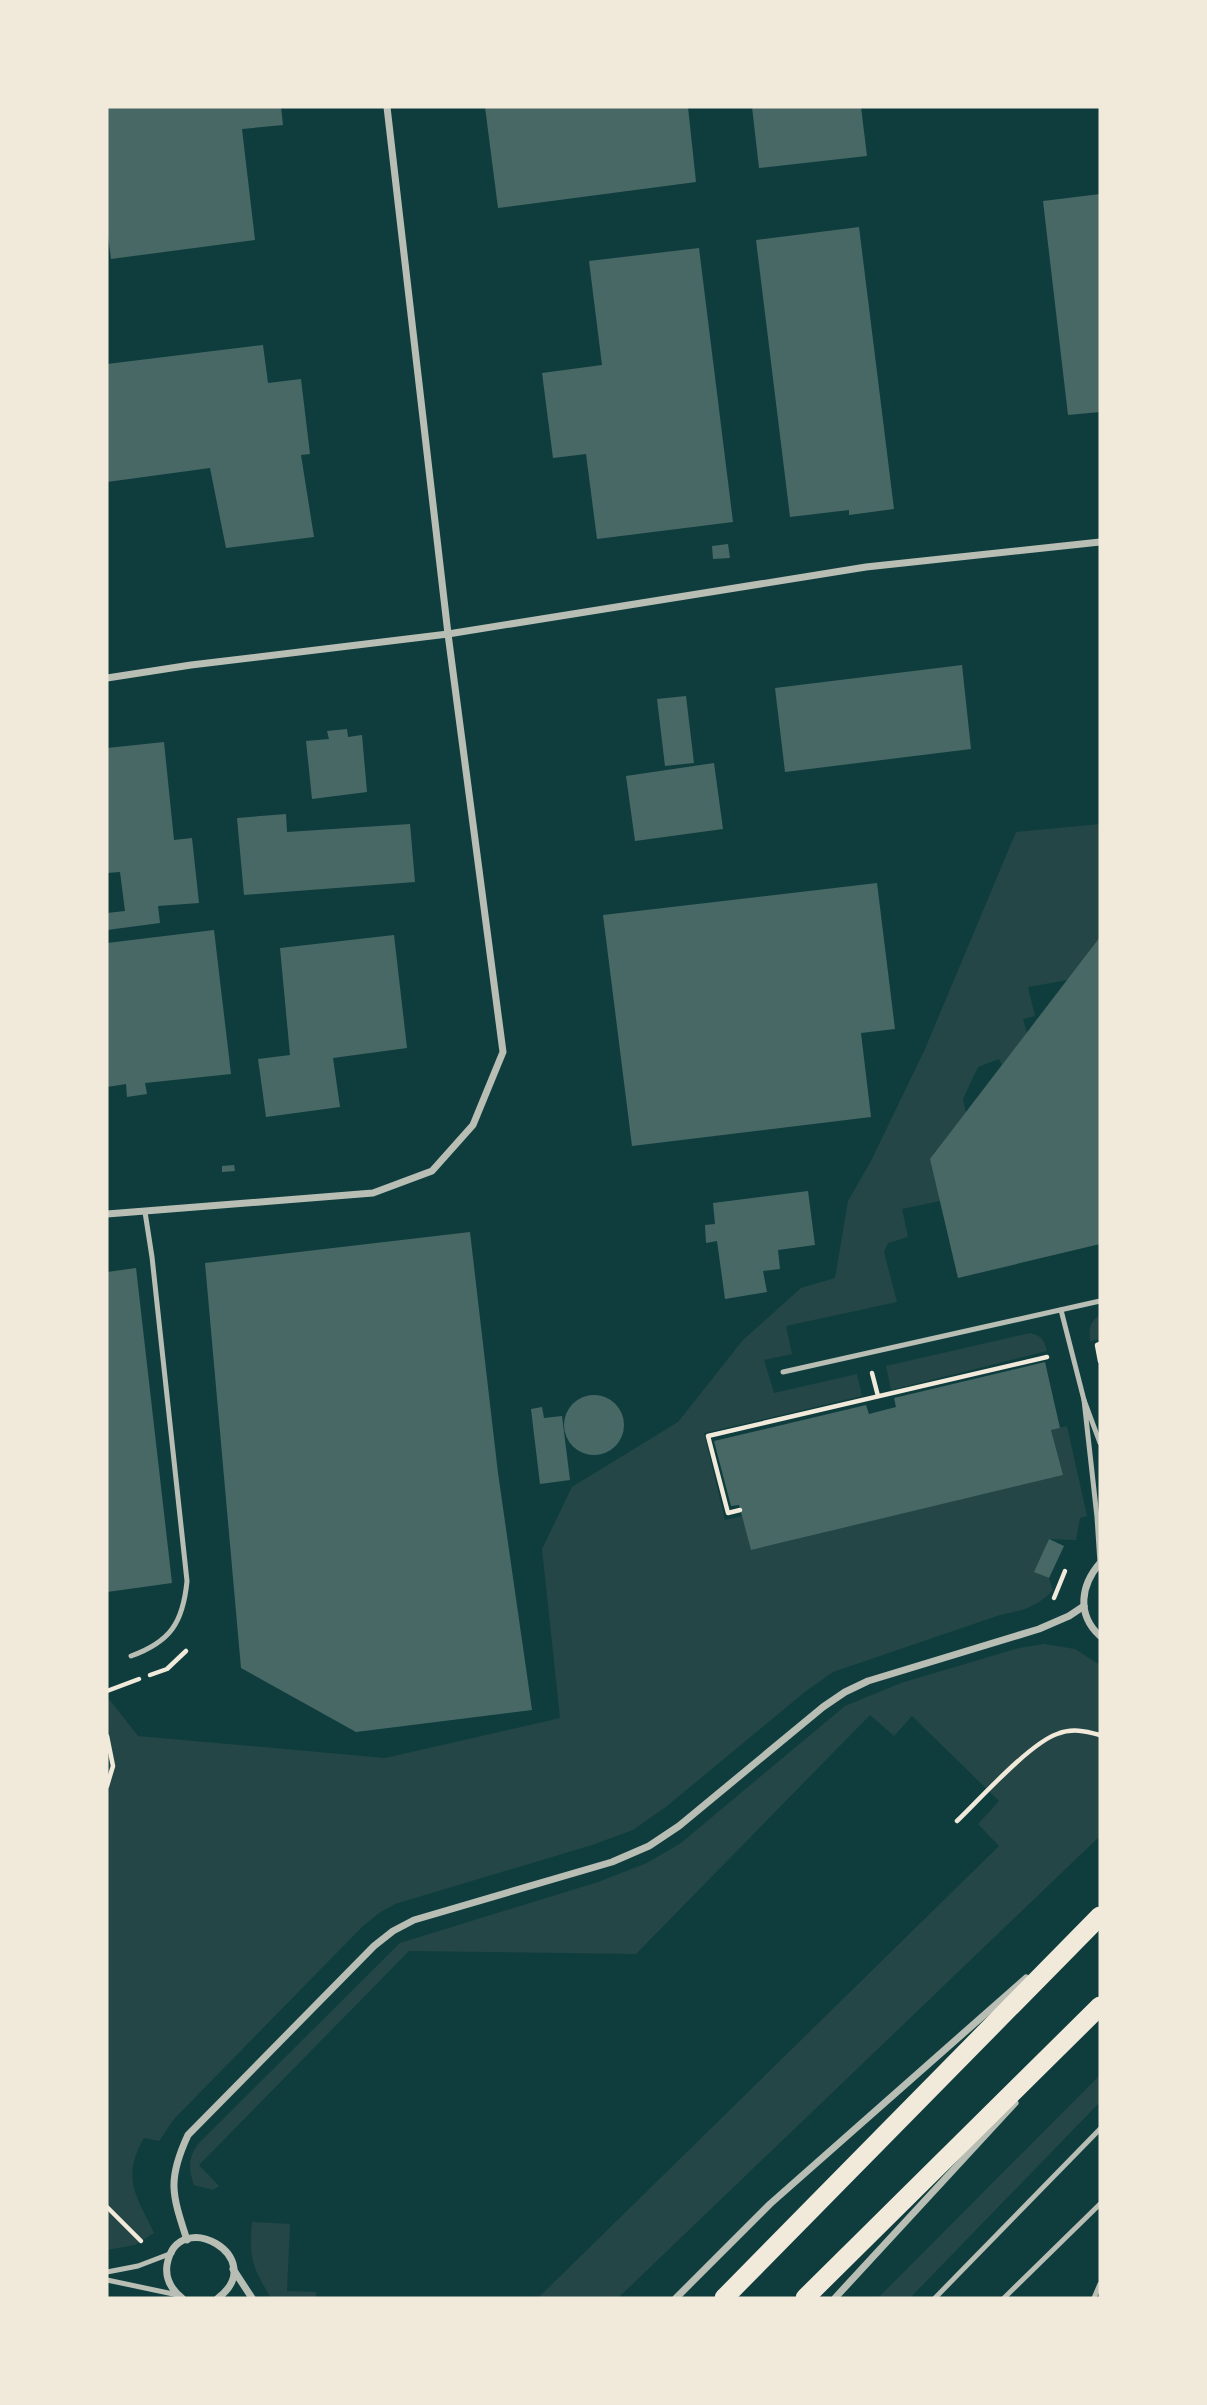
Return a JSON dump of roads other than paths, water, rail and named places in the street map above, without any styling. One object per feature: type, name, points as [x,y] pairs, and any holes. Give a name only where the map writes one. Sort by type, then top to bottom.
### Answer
[{"type":"highway","points":[[724,2298],[1100,1914]]},
{"type":"highway","points":[[805,2298],[1100,2008]]},
{"type":"street","points":[[107,1214],[373,1193],[432,1171],[472,1125],[503,1052],[447,634],[387,107]]},
{"type":"street","points":[[107,678],[191,664],[447,634],[866,568],[1100,541]]},
{"type":"street","points":[[1100,1563],[1089,1577],[1084,1591],[1088,1620],[1100,1636]]},
{"type":"street","points":[[187,2240],[179,2216],[173,2178],[177,2158],[188,2135],[374,1946],[393,1931],[414,1920],[612,1862],[649,1846],[679,1826],[823,1707],[845,1692],[868,1681],[1046,1627],[1084,1606]]},
{"type":"street","points":[[676,2298],[770,2204],[1100,1914]]},
{"type":"street","points":[[835,2298],[1100,2008]]},
{"type":"street","points":[[180,2297],[168,2280],[167,2262],[172,2253],[187,2240],[204,2238],[214,2240],[228,2254],[233,2269],[252,2298]]},
{"type":"street","points":[[218,2298],[228,2289],[233,2269]]},
{"type":"lane","points":[[131,1656],[150,1649],[166,1638],[176,1625],[185,1603],[187,1581],[145,1212]]},
{"type":"lane","points":[[783,1372],[1100,1301]]},
{"type":"lane","points":[[1061,1310],[1084,1400],[1100,1443]]},
{"type":"lane","points":[[1084,1400],[1100,1563]]},
{"type":"lane","points":[[935,2298],[1100,2129]]},
{"type":"lane","points":[[1004,2298],[1100,2204]]},
{"type":"lane","points":[[107,2272],[138,2266],[172,2253]]},
{"type":"lane","points":[[107,2280],[180,2297]]},
{"type":"lane","points":[[1094,2298],[1100,2284]]}]
